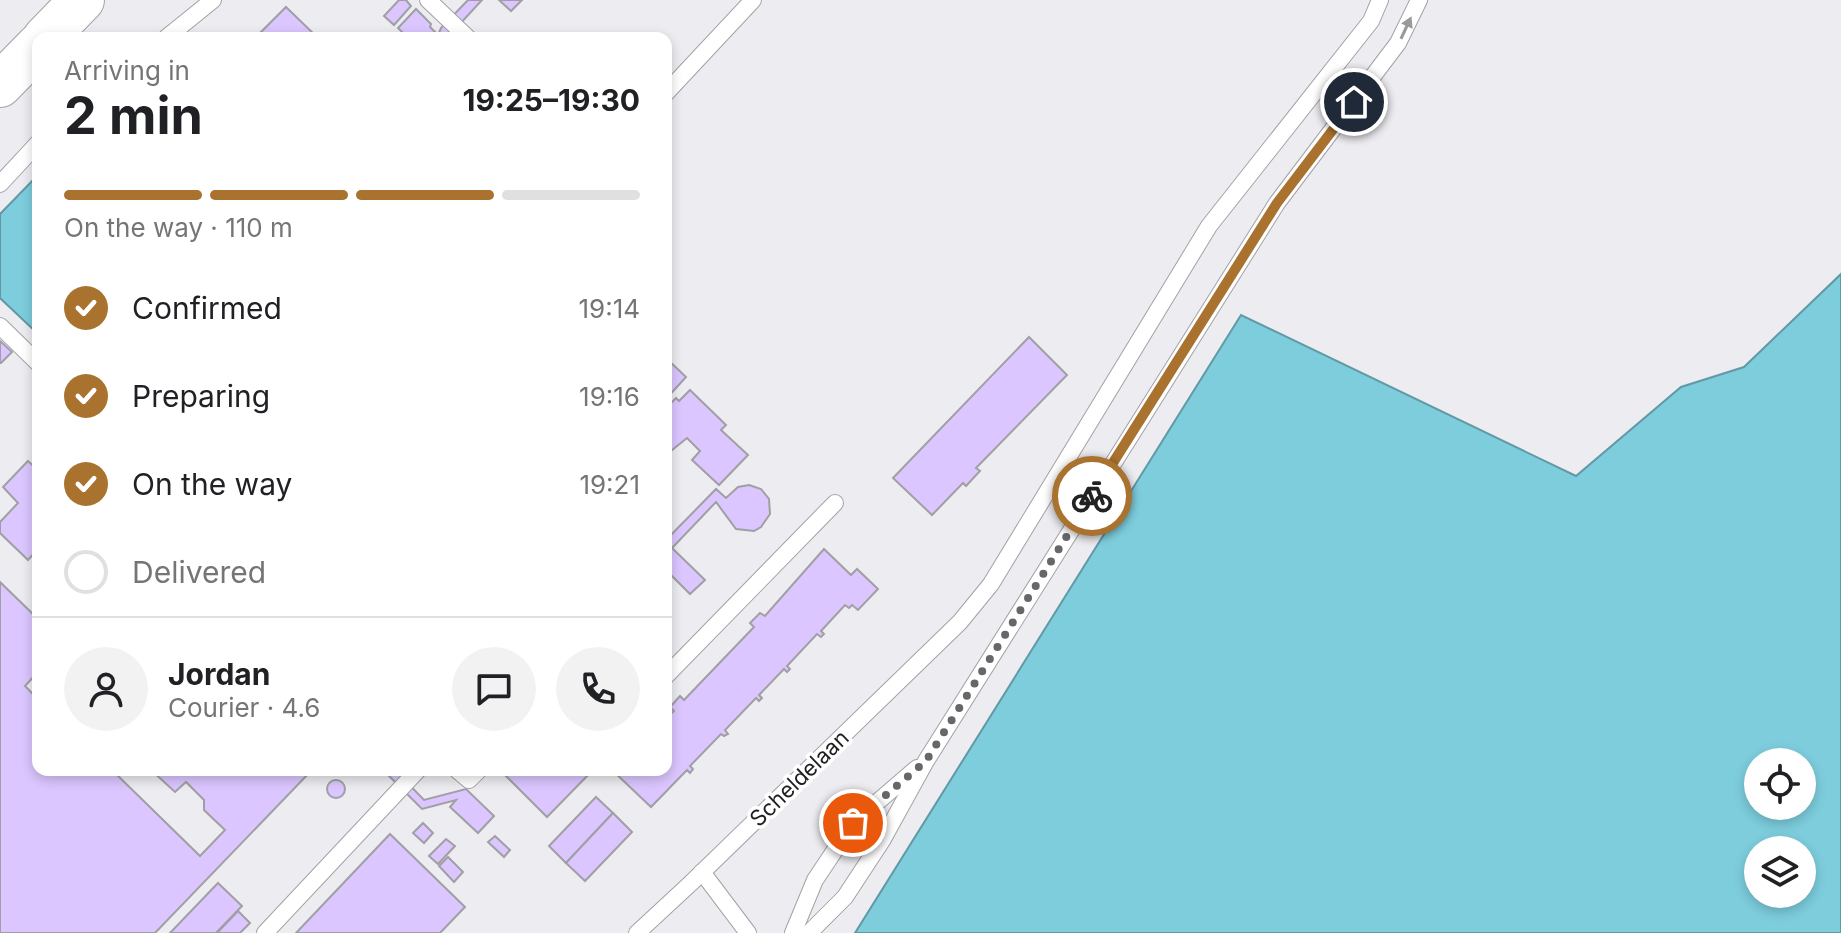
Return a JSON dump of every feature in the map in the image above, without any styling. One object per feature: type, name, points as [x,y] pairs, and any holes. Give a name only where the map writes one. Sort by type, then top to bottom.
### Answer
[{"type":"main road","points":[[51,32],[82,0]]},
{"type":"main road","points":[[0,85],[32,52]]},
{"type":"lane","points":[[173,32],[213,0]]},
{"type":"lane","points":[[428,0],[462,32]]},
{"type":"lane","points":[[672,87],[753,0]]},
{"type":"lane","name":"Scheldelaan","points":[[637,933],[960,622],[991,584],[1209,226],[1371,21],[1380,0]]},
{"type":"lane","points":[[809,933],[845,897],[883,839],[926,761],[1277,203],[1398,43],[1419,0]]},
{"type":"lane","points":[[0,184],[32,149]]},
{"type":"lane","points":[[0,326],[32,357]]},
{"type":"lane","points":[[672,670],[835,503]]},
{"type":"lane","points":[[793,933],[815,880],[853,823],[926,761]]},
{"type":"lane","points":[[265,933],[412,776]]},
{"type":"lane","points":[[702,872],[748,933]]},
{"type":"water","points":[[32,181],[32,328],[0,298],[0,214]]},
{"type":"water","points":[[1841,274],[1841,933],[855,933],[1241,315],[1576,476],[1681,387],[1744,367]]},
{"type":"building","points":[[399,0],[406,0],[411,6],[394,25],[384,16]]},
{"type":"building","points":[[468,0],[482,0],[453,32],[439,32]]},
{"type":"building","points":[[499,0],[522,0],[511,11]]},
{"type":"building","points":[[286,7],[312,32],[261,32]]},
{"type":"building","points":[[416,9],[431,24],[435,32],[402,32],[398,28]]},
{"type":"building","points":[[1029,337],[1067,375],[976,468],[980,471],[966,486],[963,483],[932,515],[893,478]]},
{"type":"building","points":[[0,341],[12,352],[1,363],[0,363]]},
{"type":"building","points":[[672,364],[686,377],[672,392]]},
{"type":"building","points":[[690,390],[726,425],[721,430],[748,455],[719,485],[692,460],[700,451],[687,438],[672,450],[672,402],[676,398],[679,401]]},
{"type":"building","points":[[28,461],[32,465],[32,556],[28,560],[0,533],[0,522],[18,503],[3,487]]},
{"type":"building","points":[[749,485],[761,489],[769,499],[770,514],[761,527],[754,531],[736,529],[716,502],[672,548],[672,534],[716,489],[726,498],[738,487]]},
{"type":"building","points":[[672,548],[705,580],[690,594],[672,576]]},
{"type":"building","points":[[824,549],[851,575],[857,569],[878,589],[858,610],[852,605],[849,608],[845,605],[821,631],[824,634],[821,637],[817,634],[787,666],[790,669],[787,672],[784,669],[759,695],[762,698],[759,701],[756,698],[725,730],[728,734],[721,734],[690,766],[693,769],[690,773],[687,770],[651,807],[618,776],[672,776],[672,705],[680,696],[684,700],[754,627],[750,623],[760,613],[765,616]]},
{"type":"building","points":[[0,582],[32,613],[32,678],[25,686],[32,693],[32,776],[118,776],[200,856],[225,830],[204,810],[204,800],[186,782],[175,792],[158,776],[306,776],[155,933],[0,933]]},
{"type":"building","points":[[389,776],[401,776],[424,800],[466,789],[494,816],[478,833],[450,807],[456,800],[422,809]]},
{"type":"building","points":[[506,776],[587,776],[547,817]]},
{"type":"building","points":[[336,780],[345,789],[336,798],[327,789]]},
{"type":"building","points":[[596,797],[613,813],[566,863],[549,846]]},
{"type":"building","points":[[613,813],[632,832],[585,881],[566,863]]},
{"type":"building","points":[[423,823],[433,833],[424,843],[413,833]]},
{"type":"building","points":[[390,834],[465,907],[440,933],[296,933]]},
{"type":"building","points":[[495,836],[510,850],[504,857],[488,842]]},
{"type":"building","points":[[446,839],[455,846],[438,864],[429,856]]},
{"type":"building","points":[[448,857],[463,872],[454,882],[439,866]]},
{"type":"building","points":[[218,883],[242,906],[216,933],[170,933]]},
{"type":"building","points":[[238,911],[250,923],[240,933],[217,933]]},
{"type":"way so far","points":[[853,823],[926,761],[1092,496]]},
{"type":"route","points":[[1092,496],[1277,203],[1354,102]]}]
